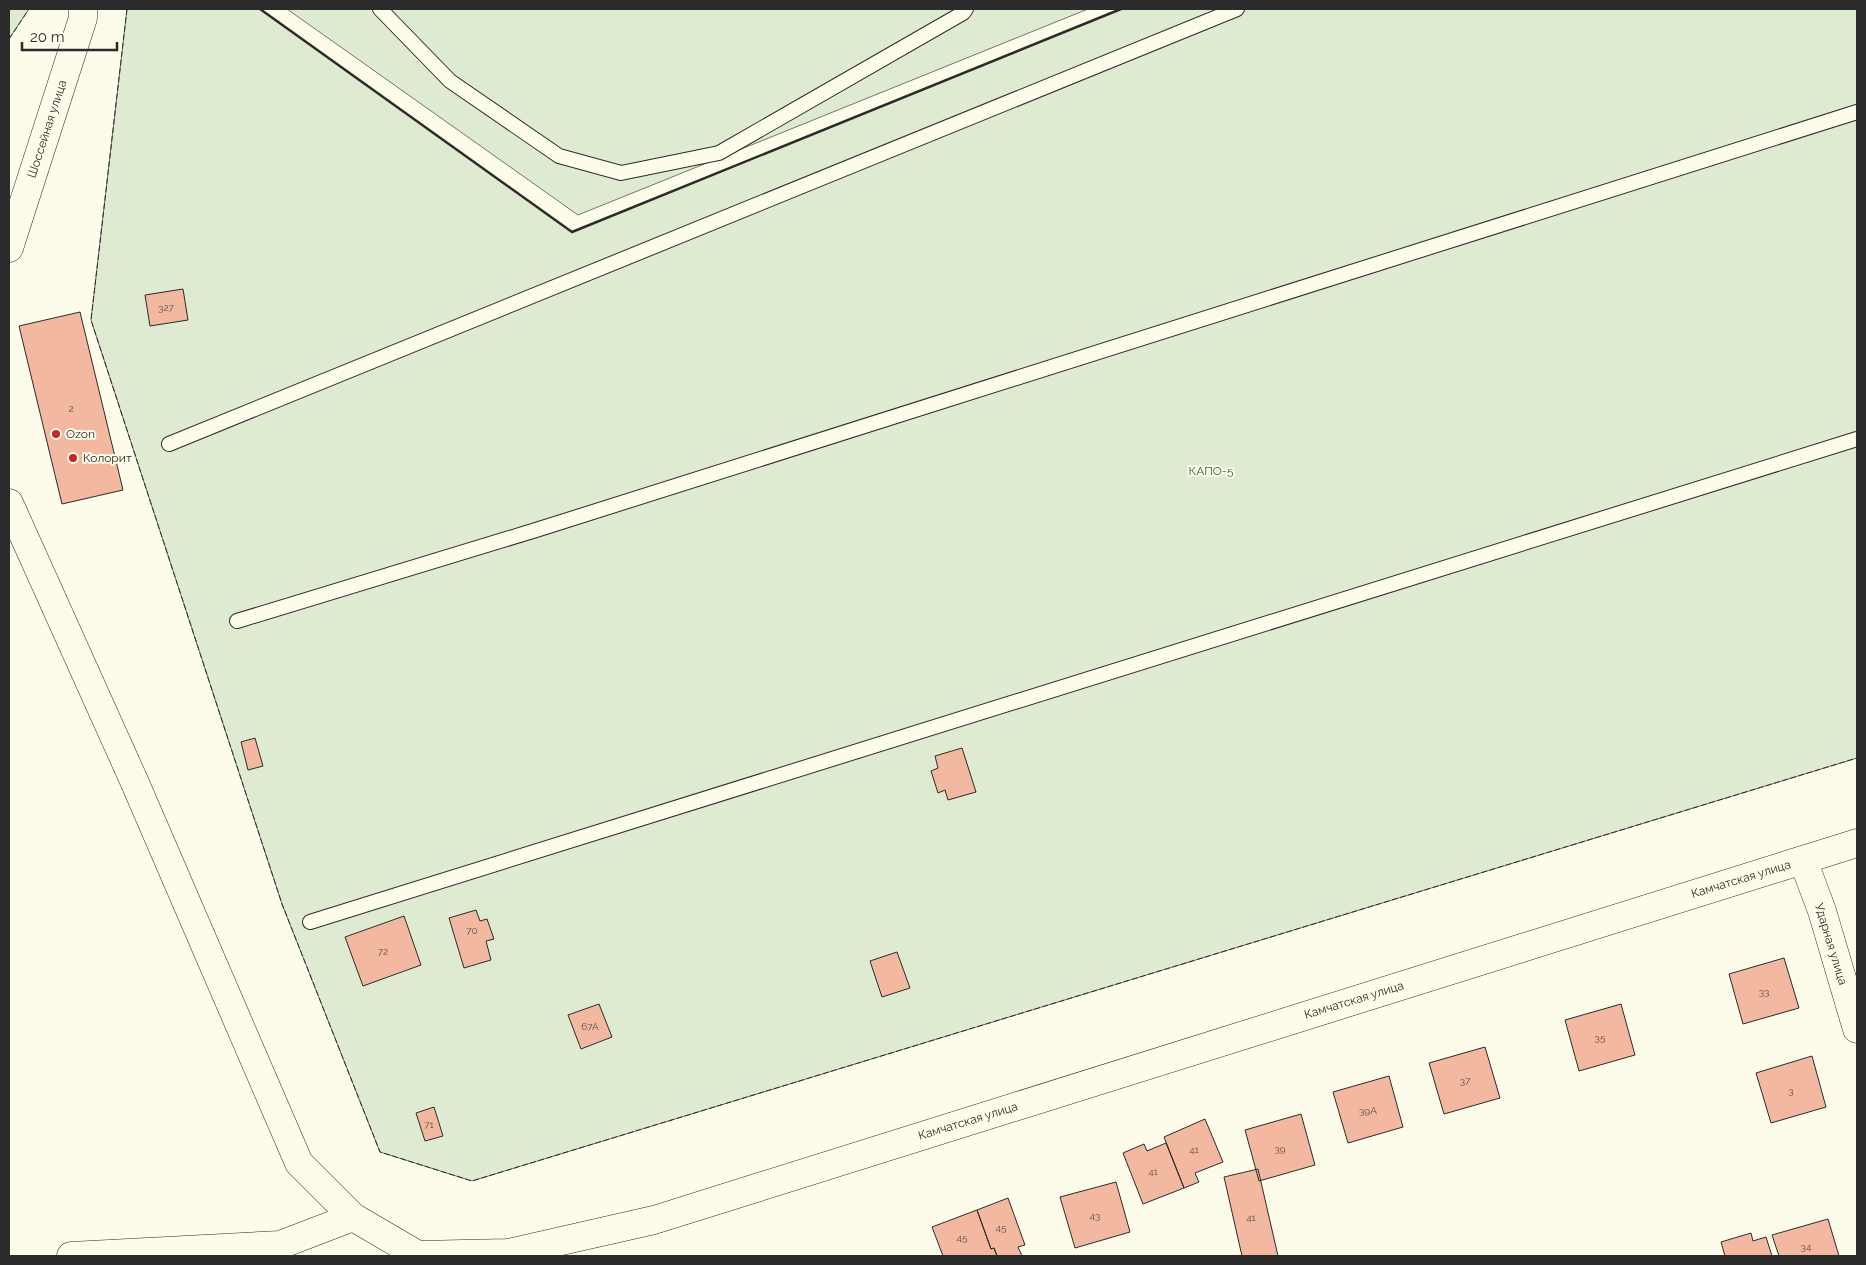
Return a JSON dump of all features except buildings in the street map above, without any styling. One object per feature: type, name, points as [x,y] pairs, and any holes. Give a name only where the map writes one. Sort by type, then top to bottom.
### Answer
[{"type":"main road","name":"Шоссейная улица","points":[[9,248],[80,27],[84,9]]},
{"type":"main road","name":"Камчатская улица","points":[[9,502],[300,1163],[353,1217],[418,1255],[508,1252],[654,1220],[1702,890],[1857,843]]},
{"type":"main road","name":"Ударная улица","points":[[1802,860],[1822,911],[1857,1029]]},
{"type":"main road","points":[[71,1256],[280,1245],[353,1217]]},
{"type":"lane","points":[[380,9],[450,81],[559,156],[621,173],[719,152],[963,13],[966,9]]},
{"type":"lane","points":[[169,444],[1237,9]]},
{"type":"lane","points":[[237,621],[536,530],[1857,112]]},
{"type":"lane","points":[[310,922],[1857,439]]},
{"type":"green space","points":[[9,9],[29,9],[9,39]]},
{"type":"green space","name":"КАПО-5","points":[[127,9],[260,9],[572,232],[1121,9],[1857,9],[1857,758],[472,1181],[380,1152],[282,904],[91,320]]},
{"type":"green space","points":[[287,9],[1088,9],[578,215]]},
{"type":"fence","points":[[9,39],[29,9]]},
{"type":"fence","points":[[127,9],[91,320],[282,904],[380,1152],[472,1181],[1857,758]]},
{"type":"fence","points":[[260,9],[572,232],[1121,9]]},
{"type":"wall","points":[[260,9],[572,232],[1121,9]]},
{"type":"place","name":"Ozon","points":[[56,434]]},
{"type":"place","name":"Колорит","points":[[73,458]]}]
